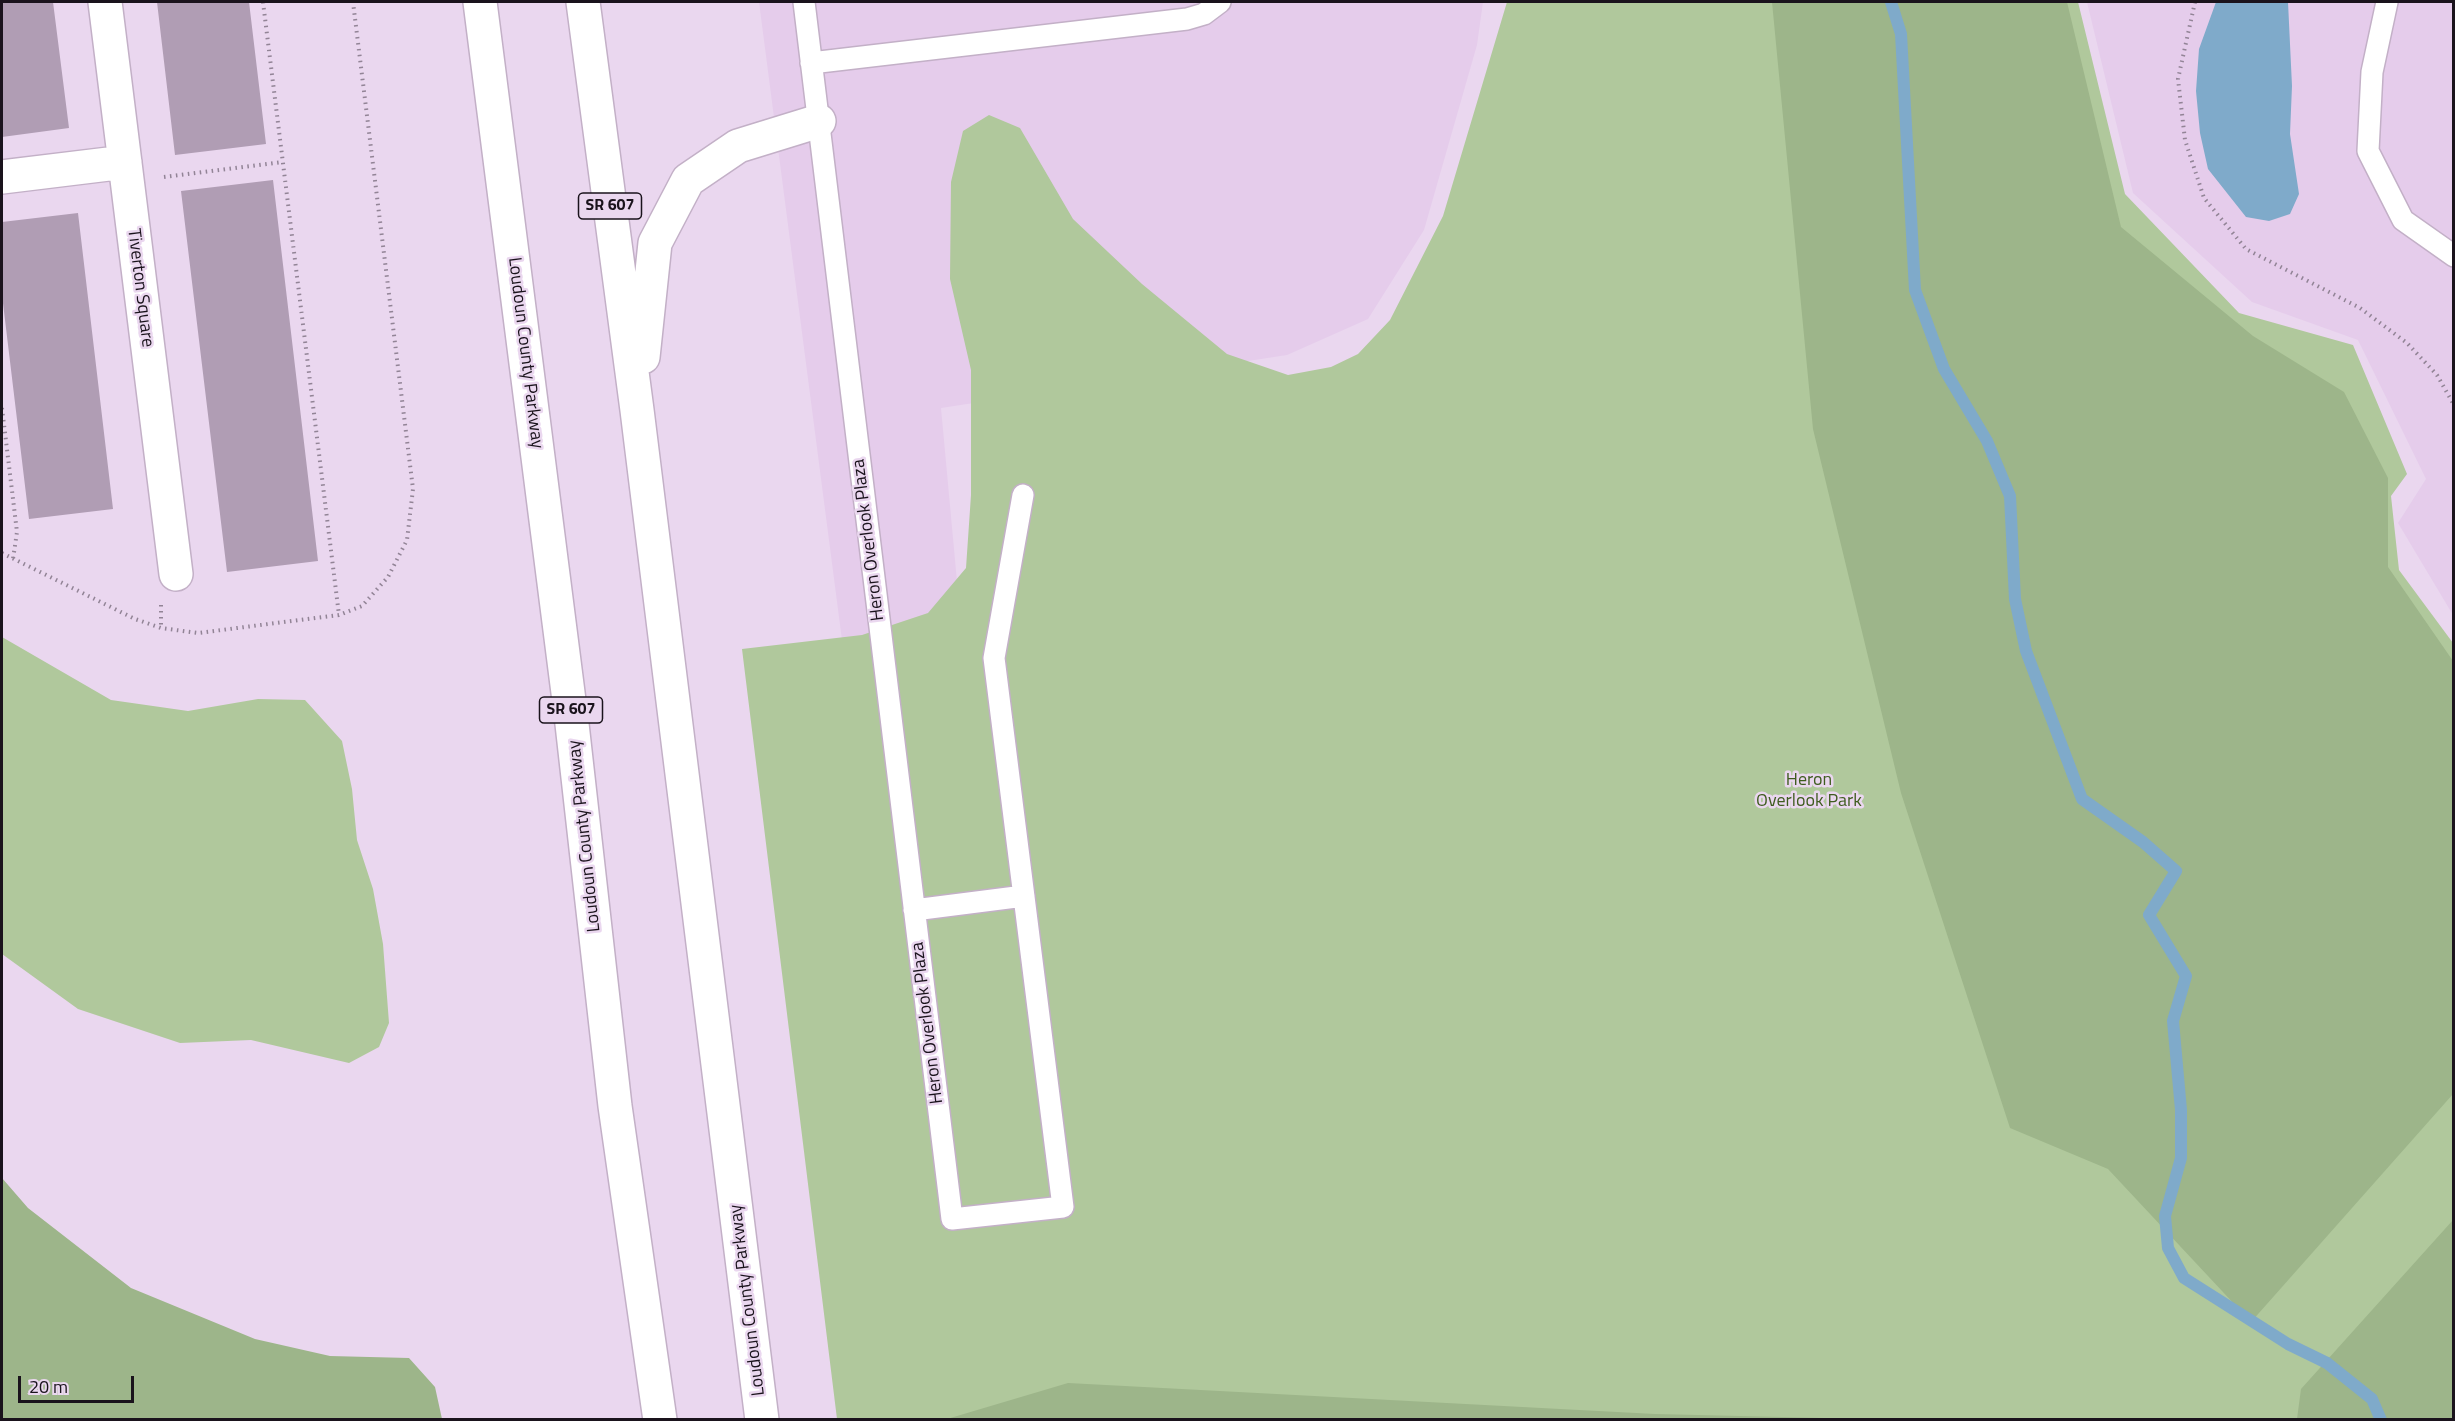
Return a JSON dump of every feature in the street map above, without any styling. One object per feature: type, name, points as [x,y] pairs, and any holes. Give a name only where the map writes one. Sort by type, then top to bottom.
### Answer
[{"type":"main road","name":"Tiverton Square","points":[[105,2],[176,574]]},
{"type":"main road","name":"Loudoun County Parkway","points":[[480,2],[572,724],[615,1106],[660,1419]]},
{"type":"main road","name":"Loudoun County Parkway","points":[[583,2],[637,410],[762,1419]]},
{"type":"main road","points":[[637,410],[656,243],[687,180],[738,146],[819,121]]},
{"type":"main road","points":[[2,177],[126,172]]},
{"type":"lane","name":"Heron Overlook Plaza","points":[[804,2],[952,1219],[1063,1207],[994,658],[1023,495]]},
{"type":"lane","points":[[811,63],[1187,19],[1204,14],[1220,2]]},
{"type":"lane","points":[[2387,2],[2372,72],[2368,151],[2403,220],[2454,256]]},
{"type":"lane","points":[[914,910],[1024,896]]},
{"type":"path","points":[[263,2],[339,615]]},
{"type":"path","points":[[2,553],[135,619],[161,628],[198,633],[339,615],[362,606],[388,578],[407,540],[413,489],[353,2]]},
{"type":"path","points":[[2195,2],[2178,79],[2185,140],[2205,198],[2246,249],[2360,308],[2408,343],[2436,375],[2454,405]]},
{"type":"path","points":[[126,172],[283,162]]},
{"type":"path","points":[[2,408],[18,532],[14,559]]},
{"type":"shaded area","points":[[759,2],[1483,2],[1477,45],[1424,230],[1368,319],[1287,355],[941,408],[961,625],[842,640]]},
{"type":"shaded area","points":[[2087,2],[2453,2],[2453,615],[2398,523],[2426,479],[2358,340],[2252,302],[2133,193]]},
{"type":"green space","name":"Heron Overlook Park","points":[[1507,2],[2078,2],[2125,194],[2239,313],[2353,345],[2407,474],[2391,496],[2399,570],[2453,643],[2453,1419],[837,1419],[742,649],[862,635],[928,613],[966,568],[971,495],[971,370],[950,279],[951,182],[963,131],[989,115],[1020,128],[1073,219],[1142,284],[1227,354],[1288,375],[1331,367],[1358,354],[1390,320],[1443,216]]},
{"type":"green space","points":[[1772,2],[2067,2],[2121,227],[2253,336],[2344,392],[2388,478],[2388,567],[2453,661],[2453,1094],[2251,1322],[2108,1169],[2010,1128],[1901,793],[1813,429]]},
{"type":"green space","points":[[2,637],[111,700],[188,711],[258,699],[305,700],[342,741],[352,789],[357,840],[373,889],[383,944],[389,1023],[379,1047],[349,1063],[251,1040],[180,1043],[78,1009],[2,954]]},
{"type":"green space","points":[[2,1178],[28,1208],[131,1288],[255,1339],[330,1356],[409,1358],[435,1387],[442,1419],[2,1419]]},
{"type":"green space","points":[[2453,1220],[2453,1419],[2297,1419],[2301,1389]]},
{"type":"green space","points":[[1068,1383],[1655,1414],[1866,1419],[947,1419]]},
{"type":"water","points":[[2216,2],[2288,2],[2292,86],[2290,134],[2299,194],[2290,214],[2269,221],[2246,217],[2208,169],[2200,133],[2196,91],[2199,49]]},
{"type":"building","points":[[2,2],[53,2],[69,128],[2,137]]},
{"type":"building","points":[[157,2],[249,2],[266,144],[175,155]]},
{"type":"building","points":[[273,180],[318,561],[227,572],[181,191]]},
{"type":"building","points":[[78,213],[113,509],[29,519],[2,295],[2,222]]},
{"type":"waterway","points":[[1891,2],[1901,34],[1915,290],[1944,369],[1987,441],[2010,496],[2015,599],[2026,651],[2082,799],[2143,842],[2176,871],[2149,915],[2186,976],[2173,1021],[2181,1110],[2181,1158],[2165,1216],[2168,1248],[2184,1278],[2288,1344],[2327,1363],[2372,1399],[2381,1420]]}]
